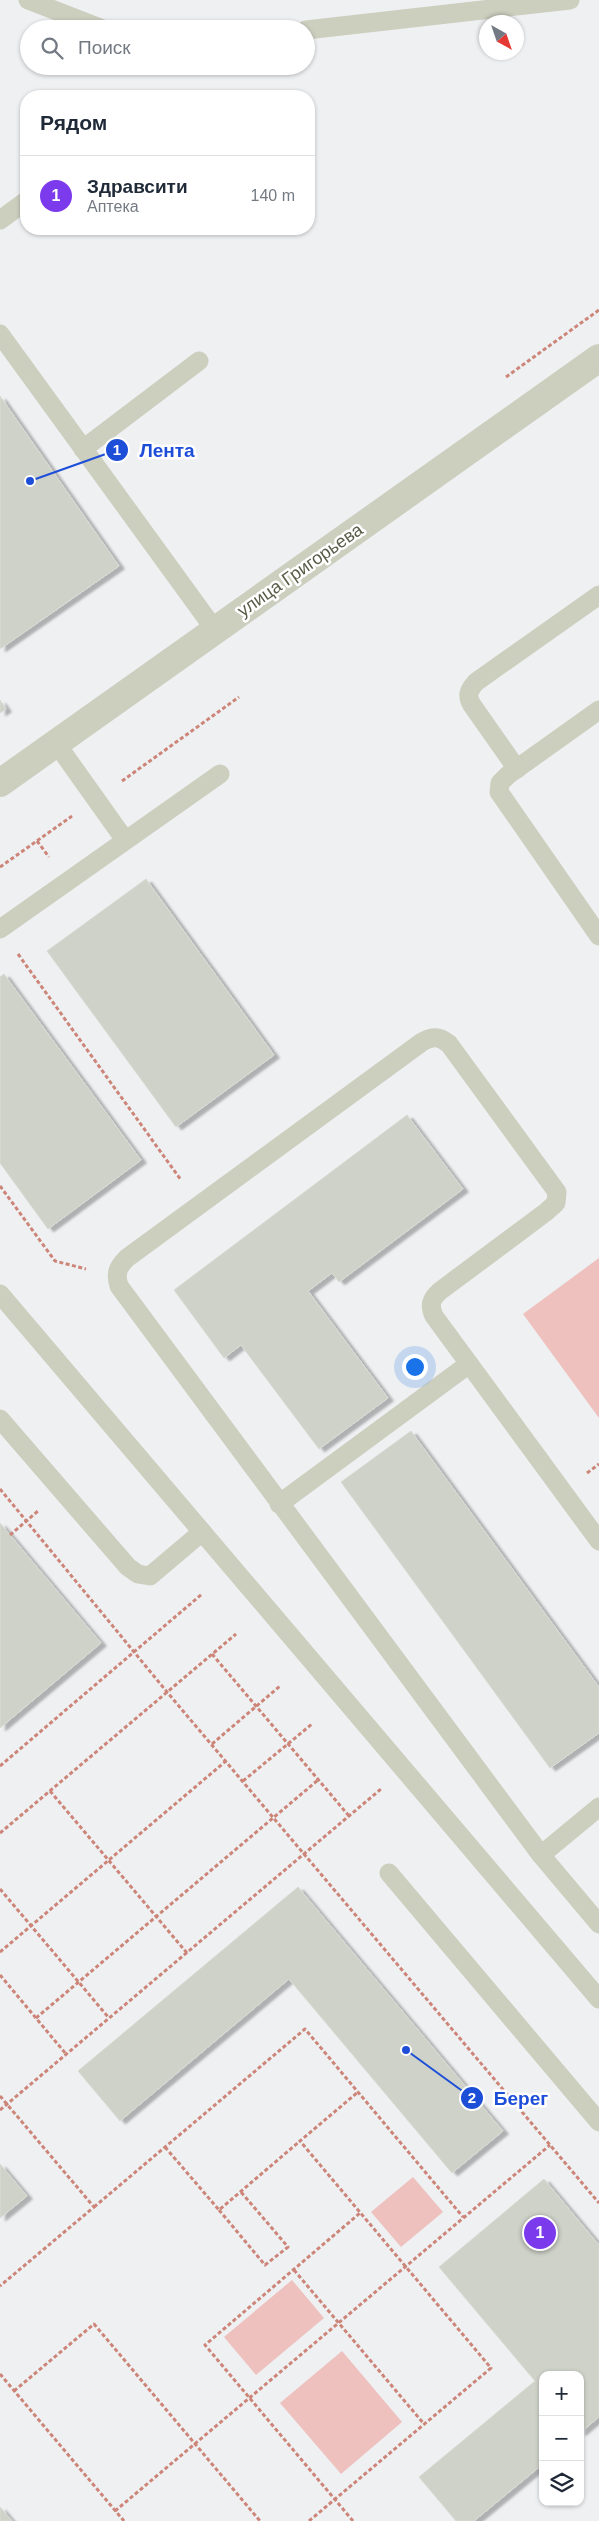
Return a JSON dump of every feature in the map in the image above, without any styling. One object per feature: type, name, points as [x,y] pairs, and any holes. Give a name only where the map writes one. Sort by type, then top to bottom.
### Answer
[{"type":"street","name":"улица Григорьева","points":[[0,783],[599,358]]},
{"type":"lane","points":[[28,0],[80,20]]},
{"type":"lane","points":[[315,29],[570,0]]},
{"type":"lane","points":[[0,220],[20,205]]},
{"type":"lane","points":[[3,344],[83,449],[215,630]]},
{"type":"lane","points":[[83,449],[199,361]]},
{"type":"lane","points":[[517,769],[472,705],[468,698],[469,690],[476,682],[599,595]]},
{"type":"lane","points":[[599,710],[500,782],[499,792],[502,800],[599,936]]},
{"type":"lane","points":[[56,743],[125,840]]},
{"type":"lane","points":[[0,929],[220,774]]},
{"type":"lane","points":[[599,1541],[434,1316],[431,1308],[433,1298],[556,1203],[557,1192],[449,1044],[442,1038],[433,1037],[422,1042],[135,1252],[119,1266],[116,1276],[119,1286],[541,1855],[599,1924]]},
{"type":"lane","points":[[0,1294],[599,1999]]},
{"type":"lane","points":[[279,1504],[469,1364]]},
{"type":"lane","points":[[0,1419],[128,1567],[138,1574],[150,1576],[202,1532]]},
{"type":"lane","points":[[541,1855],[599,1807]]},
{"type":"lane","points":[[390,1874],[599,2122]]},
{"type":"path","points":[[0,929],[177,1175]]},
{"type":"path","points":[[0,1186],[54,1261]]},
{"type":"path","points":[[0,1489],[167,1692],[599,2203]]},
{"type":"path","points":[[0,1766],[202,1594]]},
{"type":"path","points":[[0,1833],[236,1634]]},
{"type":"path","points":[[212,1654],[349,1816]]},
{"type":"path","points":[[212,1744],[280,1686]]},
{"type":"path","points":[[243,1782],[312,1724]]},
{"type":"path","points":[[0,1952],[226,1761]]},
{"type":"path","points":[[0,2110],[404,1770]]},
{"type":"path","points":[[36,2018],[318,1780]]},
{"type":"path","points":[[50,1791],[187,1953]]},
{"type":"path","points":[[0,1889],[109,2018]]},
{"type":"path","points":[[0,1975],[66,2054]]},
{"type":"path","points":[[0,2286],[305,2029],[463,2217]]},
{"type":"path","points":[[219,2210],[358,2092]]},
{"type":"path","points":[[0,2096],[94,2207]]},
{"type":"path","points":[[300,2142],[491,2368],[309,2521]]},
{"type":"path","points":[[115,2511],[550,2145]]},
{"type":"path","points":[[166,2147],[266,2265],[288,2247],[241,2192]]},
{"type":"path","points":[[353,2521],[204,2345],[360,2213]]},
{"type":"path","points":[[294,2269],[424,2424]]},
{"type":"path","points":[[14,2391],[94,2324],[260,2521]]},
{"type":"path","points":[[0,2374],[124,2521]]},
{"type":"shaded area","points":[[599,1258],[599,1418],[523,1314]]},
{"type":"shaded area","points":[[413,2177],[443,2212],[401,2247],[371,2212]]},
{"type":"shaded area","points":[[292,2280],[324,2318],[256,2375],[224,2337]]},
{"type":"shaded area","points":[[342,2351],[402,2422],[341,2474],[280,2403]]},
{"type":"building","points":[[0,396],[119,566],[0,649]]},
{"type":"building","points":[[0,700],[6,709],[0,713]]},
{"type":"building","points":[[146,879],[274,1055],[176,1127],[47,951]]},
{"type":"building","points":[[4,974],[141,1160],[48,1229],[0,1163],[0,977]]},
{"type":"building","points":[[407,1115],[463,1189],[339,1282],[332,1273],[308,1291],[388,1398],[319,1449],[241,1345],[224,1358],[174,1290]]},
{"type":"building","points":[[411,1431],[599,1687],[599,1733],[550,1768],[341,1482]]},
{"type":"building","points":[[0,1523],[101,1643],[0,1728]]},
{"type":"building","points":[[298,1887],[503,2131],[452,2173],[289,1979],[120,2121],[78,2071]]},
{"type":"building","points":[[0,2164],[27,2196],[0,2218]]},
{"type":"building","points":[[544,2179],[599,2245],[599,2417],[584,2430],[584,2371],[539,2371],[539,2467],[474,2521],[456,2521],[419,2477],[535,2381],[439,2267]]},
{"type":"building","points":[[0,2507],[12,2521],[0,2521]]},
{"type":"place","name":"Лента","points":[[30,481]]},
{"type":"place","name":"Берег","points":[[406,2050]]},
{"type":"place","name":"Здравсити","points":[[540,2233]]}]
